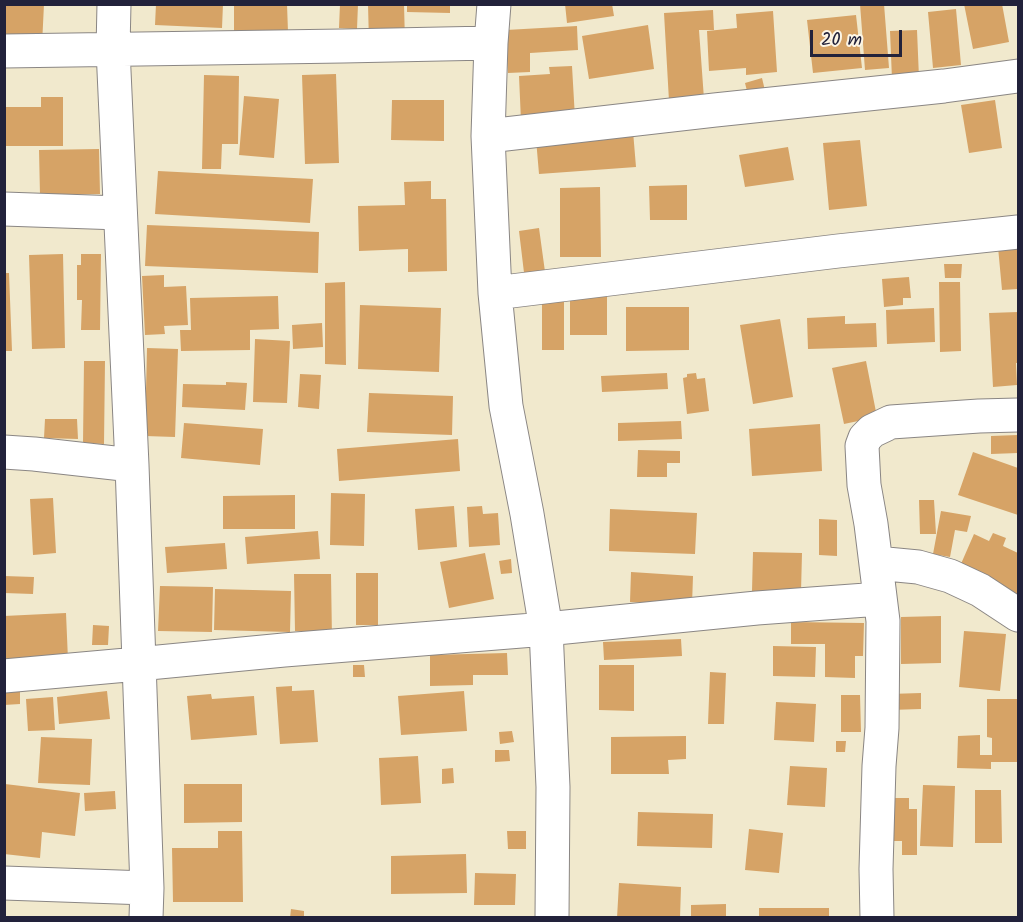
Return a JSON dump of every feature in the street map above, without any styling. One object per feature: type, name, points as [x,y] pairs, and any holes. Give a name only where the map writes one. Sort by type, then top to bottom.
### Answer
[{"type":"street","points":[[4,883],[146,903],[132,465],[113,49],[114,4]]},
{"type":"street","points":[[494,4],[490,42],[488,136],[495,293],[506,406],[546,629],[553,787],[552,918]]},
{"type":"street","points":[[4,51],[490,42]]},
{"type":"street","points":[[488,136],[1018,76]]},
{"type":"street","points":[[4,209],[120,213]]},
{"type":"street","points":[[495,293],[838,251],[1018,232]]},
{"type":"street","points":[[877,918],[876,869],[883,621],[864,485],[862,446],[865,438],[872,431],[891,422],[1018,415]]},
{"type":"street","points":[[4,452],[132,465]]},
{"type":"street","points":[[876,563],[918,567],[950,576],[980,590],[1018,615]]},
{"type":"street","points":[[4,676],[546,629],[757,608],[880,599]]},
{"type":"building","points":[[5,4],[44,4],[42,45],[5,44]]},
{"type":"building","points":[[156,4],[223,4],[222,28],[155,25]]},
{"type":"building","points":[[234,4],[287,4],[288,32],[234,32]]},
{"type":"building","points":[[340,4],[358,4],[357,29],[339,28]]},
{"type":"building","points":[[368,4],[404,4],[405,42],[369,43]]},
{"type":"building","points":[[407,4],[450,4],[450,13],[407,12]]},
{"type":"building","points":[[565,4],[612,4],[614,16],[567,23]]},
{"type":"building","points":[[860,4],[884,4],[889,68],[865,70]]},
{"type":"building","points":[[964,4],[1002,4],[1009,42],[973,49]]},
{"type":"building","points":[[956,9],[961,65],[933,68],[928,12]]},
{"type":"building","points":[[713,10],[714,30],[699,30],[704,99],[669,101],[664,13]]},
{"type":"building","points":[[773,11],[777,72],[746,75],[746,68],[709,71],[707,31],[737,28],[736,14]]},
{"type":"building","points":[[856,15],[862,68],[813,73],[807,20]]},
{"type":"building","points":[[648,25],[654,69],[589,79],[582,36]]},
{"type":"building","points":[[577,26],[578,50],[530,53],[530,72],[508,73],[506,30]]},
{"type":"building","points":[[917,30],[919,78],[892,79],[890,31]]},
{"type":"building","points":[[572,66],[575,118],[521,121],[519,76],[550,74],[549,67]]},
{"type":"building","points":[[336,74],[339,163],[305,164],[302,75]]},
{"type":"building","points":[[204,75],[239,76],[238,144],[222,144],[221,169],[202,169]]},
{"type":"building","points":[[762,78],[767,99],[750,103],[745,83]]},
{"type":"building","points":[[244,96],[279,99],[274,158],[239,155]]},
{"type":"building","points":[[41,97],[63,97],[63,146],[5,146],[5,107],[41,107]]},
{"type":"building","points":[[392,100],[444,100],[444,141],[391,140]]},
{"type":"building","points":[[995,100],[1002,148],[969,153],[961,105]]},
{"type":"building","points":[[633,131],[636,167],[539,174],[536,139]]},
{"type":"building","points":[[860,140],[867,206],[829,210],[823,143]]},
{"type":"building","points":[[788,147],[794,180],[745,187],[739,155]]},
{"type":"building","points":[[99,149],[100,194],[40,195],[39,150]]},
{"type":"building","points":[[158,171],[313,179],[310,223],[155,214]]},
{"type":"building","points":[[431,181],[431,199],[446,199],[447,271],[408,272],[408,249],[359,251],[358,206],[405,205],[404,182]]},
{"type":"building","points":[[687,185],[687,220],[650,220],[649,186]]},
{"type":"building","points":[[600,187],[601,257],[560,257],[560,188]]},
{"type":"building","points":[[147,225],[319,232],[318,273],[145,266]]},
{"type":"building","points":[[539,228],[546,279],[525,281],[519,231]]},
{"type":"building","points":[[1018,245],[1018,289],[1002,290],[998,247]]},
{"type":"building","points":[[63,254],[65,348],[32,349],[29,255]]},
{"type":"building","points":[[81,254],[101,254],[100,330],[81,330],[82,300],[77,300],[77,265],[81,265]]},
{"type":"building","points":[[944,264],[962,264],[961,278],[945,278]]},
{"type":"building","points":[[4,273],[9,273],[12,351],[4,351]]},
{"type":"building","points":[[164,275],[164,287],[186,286],[188,325],[164,326],[165,334],[145,335],[142,276]]},
{"type":"building","points":[[909,277],[911,298],[903,298],[903,305],[884,307],[882,279]]},
{"type":"building","points":[[345,282],[346,365],[325,364],[325,283]]},
{"type":"building","points":[[939,282],[960,282],[961,351],[940,352]]},
{"type":"building","points":[[570,290],[607,290],[607,335],[570,335]]},
{"type":"building","points":[[278,296],[279,329],[250,330],[250,350],[181,351],[180,330],[191,330],[190,298]]},
{"type":"building","points":[[542,300],[564,300],[564,350],[542,350]]},
{"type":"building","points":[[360,305],[441,308],[439,372],[358,369]]},
{"type":"building","points":[[626,307],[689,307],[689,350],[626,351]]},
{"type":"building","points":[[934,308],[935,342],[887,344],[886,310]]},
{"type":"building","points":[[1018,312],[1017,385],[993,387],[989,313]]},
{"type":"building","points":[[845,316],[845,324],[876,323],[877,347],[808,349],[807,318]]},
{"type":"building","points":[[780,319],[793,397],[753,404],[740,325]]},
{"type":"building","points":[[322,323],[323,347],[293,349],[292,325]]},
{"type":"building","points":[[255,339],[290,341],[287,403],[253,402]]},
{"type":"building","points":[[147,348],[178,349],[175,437],[145,436]]},
{"type":"building","points":[[84,361],[105,361],[104,444],[83,443]]},
{"type":"building","points":[[866,361],[877,417],[844,424],[832,368]]},
{"type":"building","points":[[667,373],[668,389],[602,392],[601,376]]},
{"type":"building","points":[[696,373],[697,379],[705,378],[709,411],[687,414],[683,378],[687,377],[687,374]]},
{"type":"building","points":[[300,374],[321,375],[319,409],[298,407]]},
{"type":"building","points":[[226,382],[247,383],[245,410],[182,407],[183,384],[226,385]]},
{"type":"building","points":[[369,393],[453,396],[452,435],[367,432]]},
{"type":"building","points":[[45,419],[77,419],[78,439],[44,438]]},
{"type":"building","points":[[681,421],[682,439],[618,441],[618,423]]},
{"type":"building","points":[[184,423],[263,429],[260,465],[181,458]]},
{"type":"building","points":[[820,424],[822,471],[752,476],[749,429]]},
{"type":"building","points":[[1018,435],[1018,453],[991,454],[991,436]]},
{"type":"building","points":[[458,439],[460,471],[339,481],[337,449]]},
{"type":"building","points":[[638,450],[680,451],[680,463],[667,463],[667,477],[637,477]]},
{"type":"building","points":[[973,452],[1018,468],[1018,515],[958,495]]},
{"type":"building","points":[[331,493],[365,494],[364,546],[330,545]]},
{"type":"building","points":[[295,495],[295,529],[223,529],[223,496]]},
{"type":"building","points":[[53,498],[56,553],[33,555],[30,499]]},
{"type":"building","points":[[919,500],[934,500],[936,534],[920,534]]},
{"type":"building","points":[[454,506],[457,547],[418,550],[415,509]]},
{"type":"building","points":[[482,506],[483,514],[498,513],[500,545],[469,547],[467,507]]},
{"type":"building","points":[[610,509],[697,513],[695,554],[609,551]]},
{"type":"building","points":[[941,511],[971,516],[967,532],[955,530],[950,557],[933,554]]},
{"type":"building","points":[[819,519],[837,520],[837,556],[819,555]]},
{"type":"building","points":[[318,531],[320,559],[247,564],[245,537]]},
{"type":"building","points":[[993,533],[1006,538],[1003,546],[1018,553],[1018,599],[957,573],[974,534],[989,541]]},
{"type":"building","points":[[225,543],[227,569],[167,573],[165,547]]},
{"type":"building","points":[[753,552],[802,553],[801,592],[752,591]]},
{"type":"building","points":[[485,553],[494,599],[449,608],[440,562]]},
{"type":"building","points":[[511,559],[512,573],[501,574],[499,561]]},
{"type":"building","points":[[631,572],[693,576],[692,605],[630,602]]},
{"type":"building","points":[[356,573],[378,573],[378,625],[356,625]]},
{"type":"building","points":[[294,574],[331,574],[332,639],[314,639],[312,631],[295,631]]},
{"type":"building","points":[[4,576],[34,577],[33,594],[4,593]]},
{"type":"building","points":[[160,586],[213,587],[212,632],[158,631]]},
{"type":"building","points":[[215,589],[291,591],[290,632],[214,630]]},
{"type":"building","points":[[66,613],[68,660],[4,663],[4,616]]},
{"type":"building","points":[[941,616],[941,663],[901,664],[901,617]]},
{"type":"building","points":[[791,622],[864,623],[863,656],[855,656],[855,678],[825,677],[825,644],[791,644]]},
{"type":"building","points":[[93,625],[109,626],[108,645],[92,645]]},
{"type":"building","points":[[964,631],[1006,634],[1000,691],[959,687]]},
{"type":"building","points":[[681,639],[682,656],[604,660],[603,642]]},
{"type":"building","points":[[773,646],[816,647],[815,677],[773,676]]},
{"type":"building","points":[[507,653],[508,675],[473,675],[473,685],[430,686],[430,655]]},
{"type":"building","points":[[353,665],[364,665],[365,677],[353,677]]},
{"type":"building","points":[[599,665],[634,665],[634,711],[599,710]]},
{"type":"building","points":[[710,672],[726,673],[724,724],[708,724]]},
{"type":"building","points":[[292,686],[292,691],[314,690],[318,742],[280,744],[276,687]]},
{"type":"building","points":[[20,687],[20,704],[4,705],[4,688]]},
{"type":"building","points":[[107,691],[110,719],[59,724],[57,697]]},
{"type":"building","points":[[464,691],[467,731],[401,735],[398,696]]},
{"type":"building","points":[[921,693],[921,709],[890,710],[889,694]]},
{"type":"building","points":[[211,694],[212,699],[254,696],[257,735],[191,740],[187,696]]},
{"type":"building","points":[[841,695],[860,695],[861,732],[841,732]]},
{"type":"building","points":[[53,697],[55,730],[28,731],[26,699]]},
{"type":"building","points":[[987,699],[1018,699],[1018,762],[991,762],[991,769],[957,768],[958,736],[980,735],[980,755],[992,755],[992,738],[987,737]]},
{"type":"building","points":[[776,702],[816,704],[814,742],[774,740]]},
{"type":"building","points":[[512,731],[514,742],[500,744],[499,732]]},
{"type":"building","points":[[686,736],[686,759],[668,760],[669,774],[611,774],[611,737]]},
{"type":"building","points":[[41,737],[92,739],[90,785],[38,783]]},
{"type":"building","points":[[836,741],[846,741],[845,752],[836,752]]},
{"type":"building","points":[[495,750],[509,750],[510,761],[495,762]]},
{"type":"building","points":[[418,756],[421,803],[381,805],[379,758]]},
{"type":"building","points":[[790,766],[827,768],[825,807],[787,805]]},
{"type":"building","points":[[453,768],[454,783],[442,784],[442,769]]},
{"type":"building","points":[[5,784],[80,793],[75,836],[42,832],[40,858],[4,854]]},
{"type":"building","points":[[184,784],[242,784],[242,822],[184,823]]},
{"type":"building","points":[[923,785],[955,786],[953,847],[920,846]]},
{"type":"building","points":[[975,790],[1001,790],[1002,843],[975,843]]},
{"type":"building","points":[[115,791],[116,809],[85,811],[84,793]]},
{"type":"building","points":[[888,798],[909,798],[909,809],[917,809],[917,855],[902,855],[902,841],[887,841]]},
{"type":"building","points":[[638,812],[713,814],[712,848],[637,846]]},
{"type":"building","points":[[749,829],[783,833],[779,873],[745,870]]},
{"type":"building","points":[[218,831],[242,831],[243,902],[173,902],[172,848],[218,848]]},
{"type":"building","points":[[507,831],[526,831],[526,849],[508,849]]},
{"type":"building","points":[[466,854],[467,893],[391,894],[391,856]]},
{"type":"building","points":[[475,873],[516,874],[515,905],[474,905]]},
{"type":"building","points":[[619,883],[681,887],[680,918],[617,918]]},
{"type":"building","points":[[726,904],[726,918],[691,918],[691,905]]},
{"type":"building","points":[[759,908],[829,908],[829,918],[759,918]]},
{"type":"building","points":[[291,909],[304,911],[304,918],[290,918]]}]
